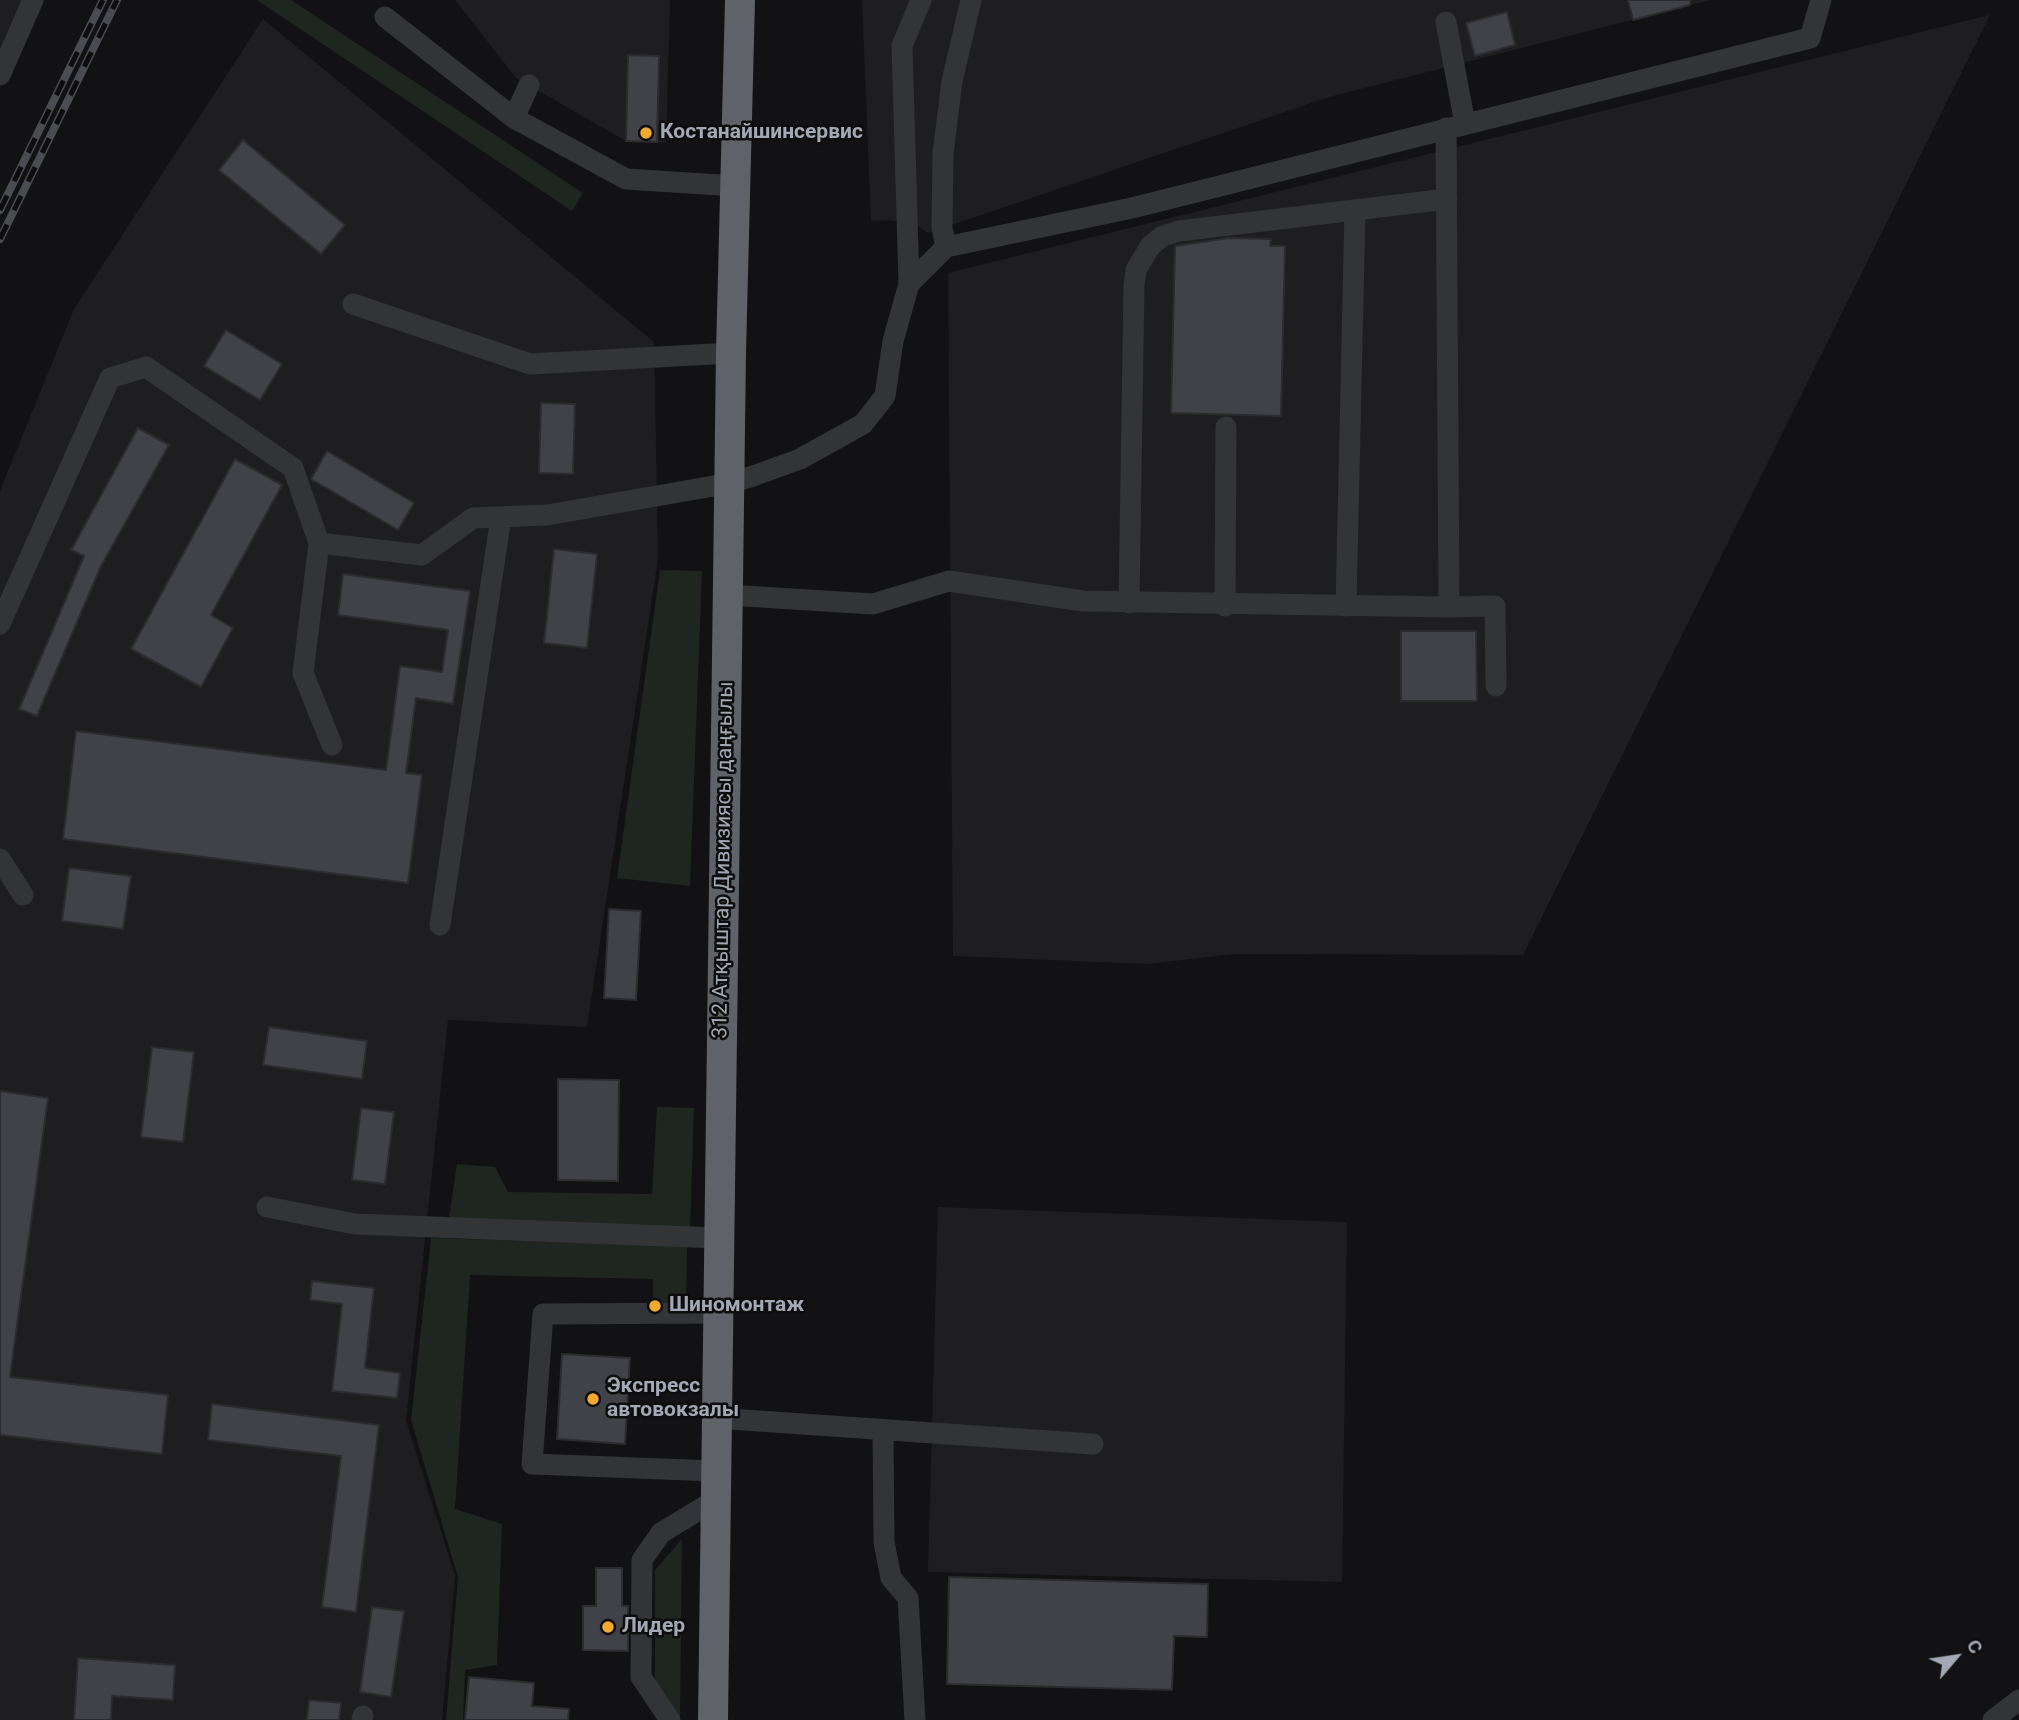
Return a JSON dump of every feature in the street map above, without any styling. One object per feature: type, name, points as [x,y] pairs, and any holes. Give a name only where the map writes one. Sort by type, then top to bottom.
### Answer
[{"type":"highway","name":"312 Атқыштар Дивизиясы даңғылы","points":[[713,1720],[731,353],[740,0]]},
{"type":"street","points":[[0,75],[33,0]]},
{"type":"street","points":[[319,542],[422,555],[473,518],[547,515],[731,483],[800,459],[863,424],[885,396],[893,341],[909,284],[902,46],[921,0]]},
{"type":"street","points":[[946,247],[942,228],[943,154],[952,81],[971,0]]},
{"type":"street","points":[[909,284],[946,247],[1132,208],[1810,38],[1821,0]]},
{"type":"street","points":[[385,17],[514,118],[626,179],[736,187]]},
{"type":"street","points":[[1446,22],[1455,126],[1447,199],[1449,607]]},
{"type":"street","points":[[514,118],[529,86]]},
{"type":"street","points":[[1129,603],[1134,285],[1143,257],[1163,236],[1179,231],[1447,199]]},
{"type":"street","points":[[1346,606],[1355,210]]},
{"type":"street","points":[[353,304],[530,364],[731,353]]},
{"type":"street","points":[[0,624],[110,378],[146,367],[293,468],[319,542],[303,673],[332,745]]},
{"type":"street","points":[[1225,606],[1226,427]]},
{"type":"street","points":[[440,925],[501,517]]},
{"type":"street","points":[[729,595],[873,604],[949,581],[1083,601],[1225,606],[1495,606],[1496,686]]},
{"type":"street","points":[[0,859],[23,895]]},
{"type":"street","points":[[267,1207],[355,1224],[718,1238]]},
{"type":"street","points":[[715,1485],[532,1464],[544,1314],[717,1313]]},
{"type":"street","points":[[715,1419],[1093,1444]]},
{"type":"street","points":[[884,1430],[884,1542],[891,1578],[908,1598],[915,1720]]},
{"type":"street","points":[[670,1720],[641,1676],[642,1560],[661,1533],[715,1485]]},
{"type":"street","points":[[1993,1720],[2019,1700]]},
{"type":"shaded area","points":[[0,0],[25,0],[0,57]]},
{"type":"shaded area","points":[[257,0],[291,0],[583,193],[572,211]]},
{"type":"shaded area","points":[[455,0],[670,0],[666,143],[626,141],[516,78]]},
{"type":"shaded area","points":[[862,0],[1710,0],[1329,97],[928,233],[915,224],[889,220],[871,221]]},
{"type":"shaded area","points":[[1990,15],[1523,955],[1234,954],[1147,964],[953,956],[948,273]]},
{"type":"shaded area","points":[[263,19],[654,342],[658,559],[587,1027],[448,1020],[406,1420],[455,1576],[442,1720],[0,1720],[0,491],[74,309]]},
{"type":"shaded area","points":[[660,570],[702,571],[690,886],[617,878]]},
{"type":"shaded area","points":[[657,1107],[694,1108],[690,1230],[449,1218],[457,1164],[495,1167],[508,1192],[652,1194]]},
{"type":"shaded area","points":[[938,1207],[1347,1222],[1342,1582],[928,1572]]},
{"type":"shaded area","points":[[431,1238],[687,1246],[686,1305],[653,1303],[653,1279],[470,1275],[455,1509],[502,1524],[497,1665],[465,1670],[463,1720],[446,1720],[458,1577],[411,1420]]},
{"type":"shaded area","points":[[682,1539],[680,1716],[655,1681],[655,1570]]},
{"type":"building","points":[[1628,0],[1690,0],[1690,5],[1633,20]]},
{"type":"building","points":[[1507,12],[1515,45],[1475,56],[1466,23]]},
{"type":"building","points":[[628,55],[659,56],[657,142],[626,141]]},
{"type":"building","points":[[243,140],[345,225],[321,254],[219,170]]},
{"type":"building","points":[[1229,238],[1271,239],[1270,246],[1285,246],[1281,416],[1171,413],[1175,246]]},
{"type":"building","points":[[226,330],[282,364],[260,400],[204,366]]},
{"type":"building","points":[[541,403],[575,404],[573,474],[539,473]]},
{"type":"building","points":[[138,428],[169,445],[101,566],[37,716],[19,709],[84,556],[71,550]]},
{"type":"building","points":[[327,451],[414,503],[398,530],[311,479]]},
{"type":"building","points":[[235,459],[282,485],[211,615],[233,628],[201,687],[131,649]]},
{"type":"building","points":[[554,549],[597,554],[587,648],[544,643]]},
{"type":"building","points":[[343,574],[470,591],[453,704],[416,698],[406,773],[422,775],[408,883],[63,839],[76,731],[386,770],[400,666],[442,672],[448,630],[338,615]]},
{"type":"building","points":[[1401,631],[1476,631],[1477,701],[1401,701]]},
{"type":"building","points":[[69,868],[131,876],[123,929],[62,921]]},
{"type":"building","points":[[609,909],[641,911],[636,1000],[604,998]]},
{"type":"building","points":[[269,1027],[367,1041],[362,1079],[263,1065]]},
{"type":"building","points":[[152,1047],[194,1052],[183,1142],[141,1137]]},
{"type":"building","points":[[558,1079],[619,1080],[618,1181],[558,1180]]},
{"type":"building","points":[[0,1091],[48,1098],[10,1377],[168,1395],[162,1454],[0,1435]]},
{"type":"building","points":[[361,1108],[394,1112],[385,1184],[352,1180]]},
{"type":"building","points":[[312,1281],[374,1288],[365,1368],[400,1373],[397,1398],[332,1391],[342,1304],[310,1300]]},
{"type":"building","name":"Экспресс автовокзалы","points":[[562,1354],[630,1358],[625,1444],[557,1439]]},
{"type":"building","points":[[212,1404],[379,1425],[356,1612],[322,1607],[341,1456],[208,1440]]},
{"type":"building","points":[[596,1568],[622,1568],[622,1606],[628,1606],[628,1651],[583,1650],[583,1606],[596,1606]]},
{"type":"building","points":[[949,1577],[1208,1584],[1207,1637],[1174,1636],[1172,1690],[947,1684]]},
{"type":"building","points":[[372,1607],[404,1611],[391,1697],[360,1692]]},
{"type":"building","points":[[78,1658],[175,1665],[173,1700],[112,1696],[111,1720],[74,1720]]},
{"type":"building","points":[[469,1677],[534,1683],[532,1706],[569,1709],[568,1720],[465,1720]]},
{"type":"building","points":[[309,1700],[341,1703],[339,1720],[307,1720]]},
{"type":"railway","points":[[0,210],[103,0]]},
{"type":"railway","points":[[0,239],[117,0]]},
{"type":"place","name":"Костанайшинсервис","points":[[646,133]]},
{"type":"place","name":"Шиномонтаж","points":[[655,1306]]},
{"type":"place","name":"Экспресс автовокзалы","points":[[593,1399]]},
{"type":"place","name":"Лидер","points":[[608,1627]]}]
